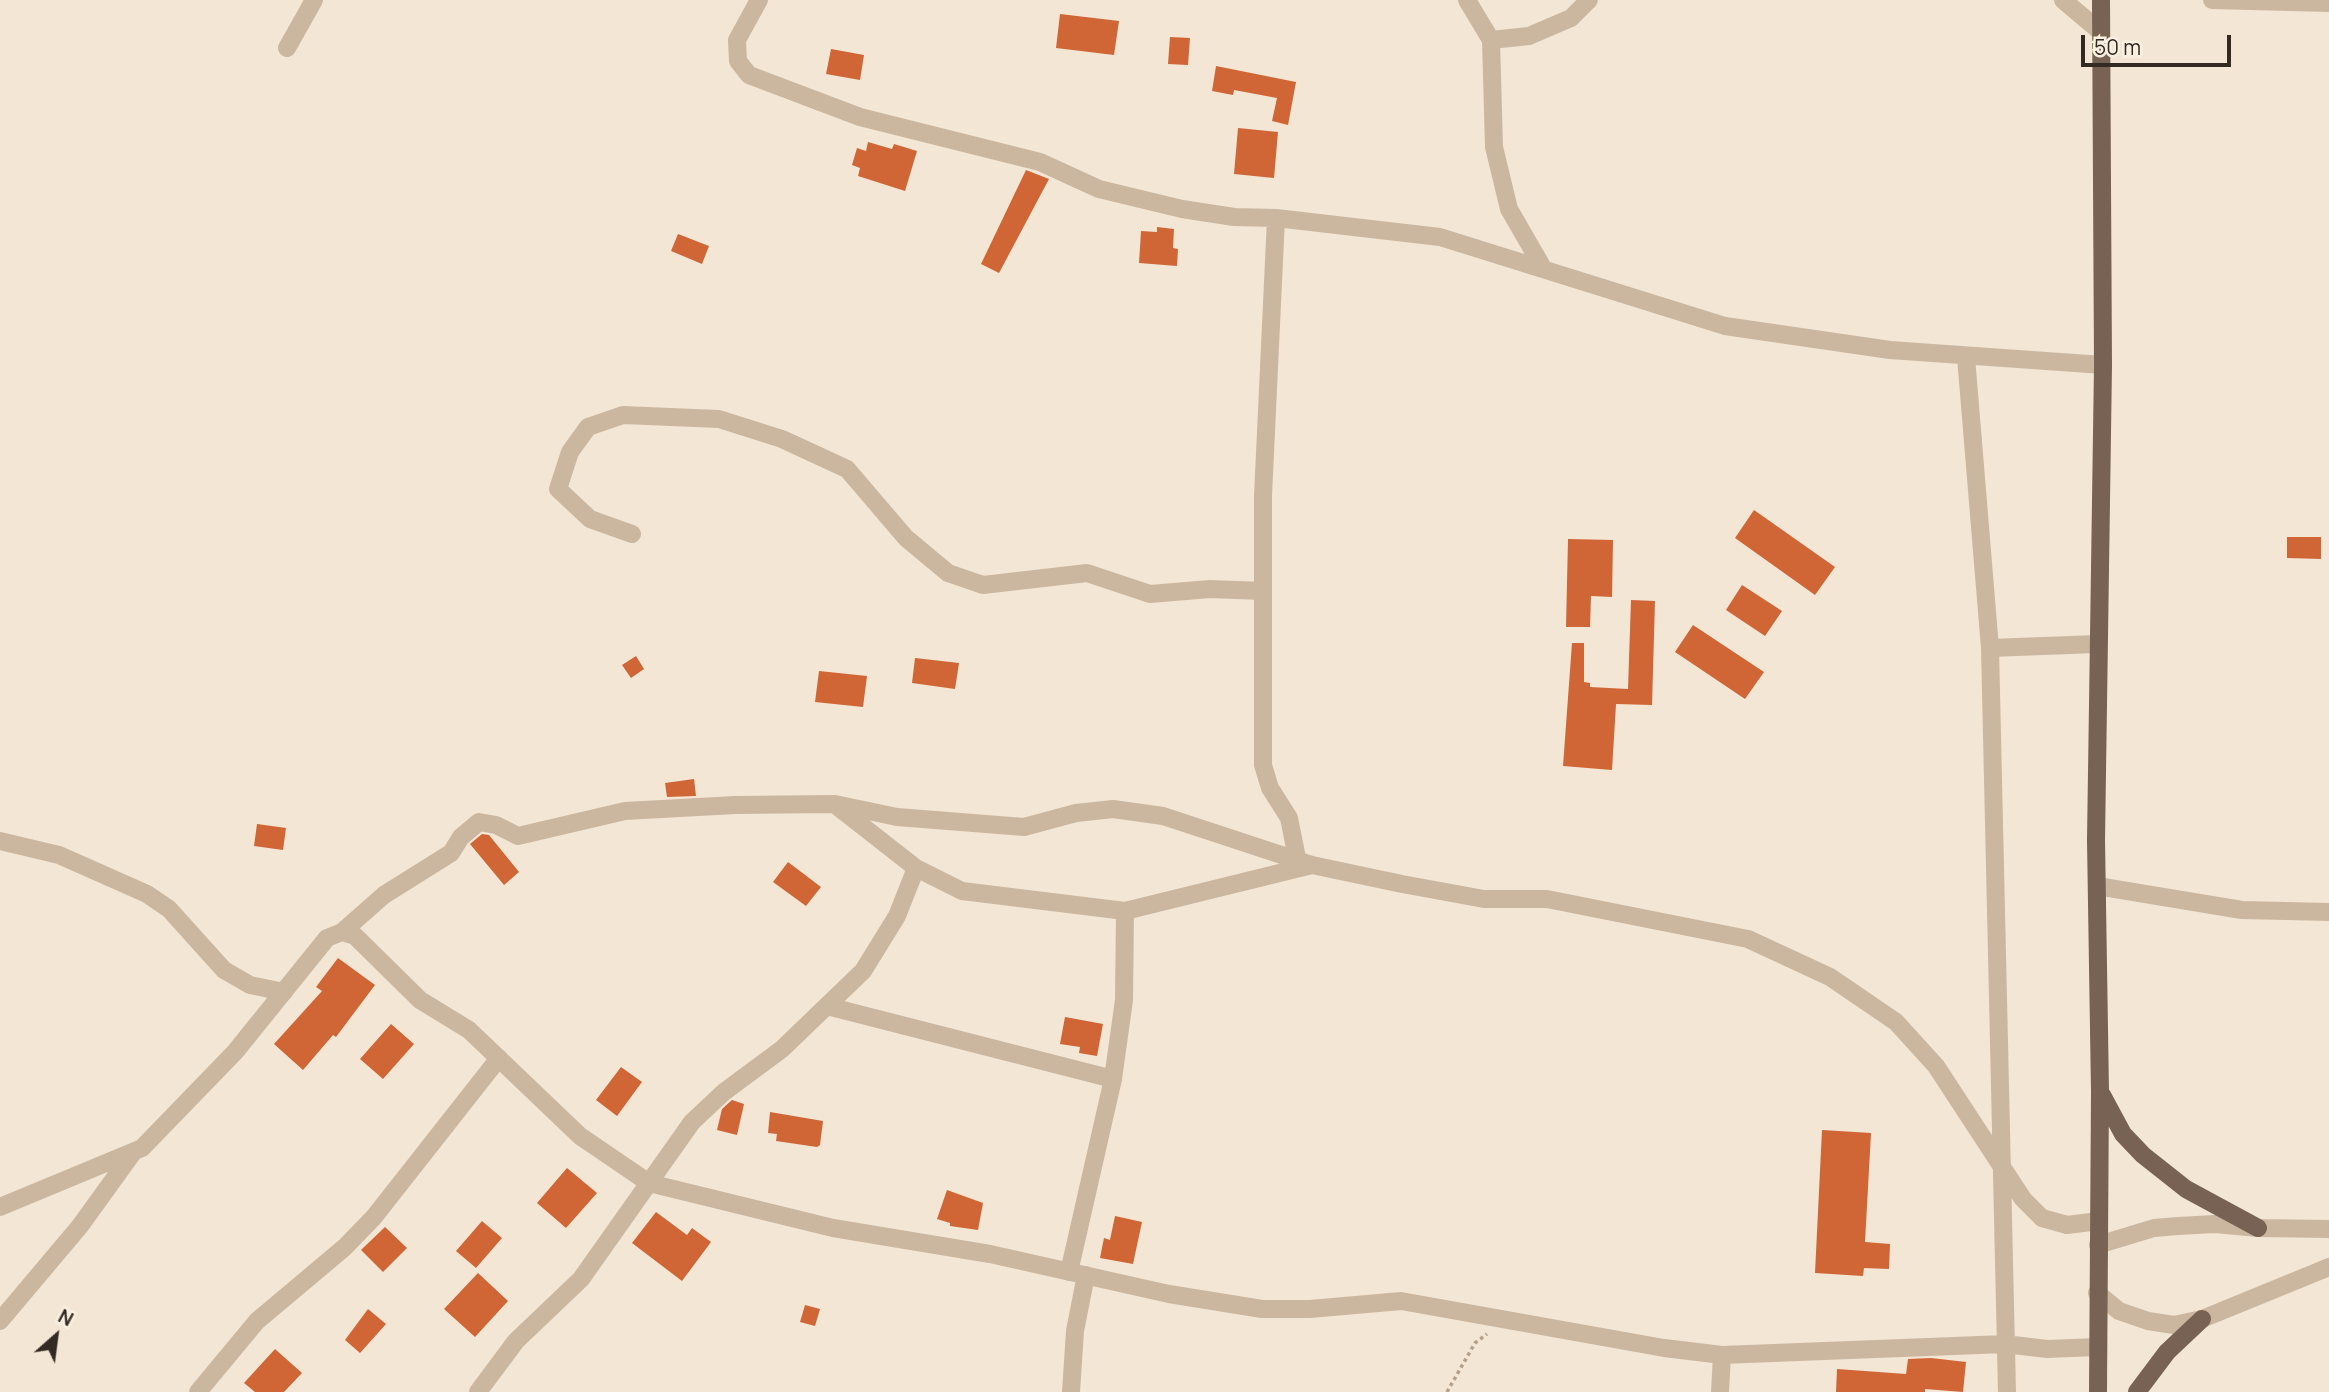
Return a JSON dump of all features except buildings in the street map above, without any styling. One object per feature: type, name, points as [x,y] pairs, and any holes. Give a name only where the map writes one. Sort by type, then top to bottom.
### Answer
[{"type":"main road","points":[[2098,1392],[2098,644],[2104,365],[2101,0]]},
{"type":"main road","points":[[2100,1092],[2123,1134],[2143,1154],[2186,1189],[2258,1228]]},
{"type":"main road","points":[[2137,1392],[2167,1352],[2202,1319]]},
{"type":"street","points":[[286,48],[314,0]]},
{"type":"street","points":[[759,0],[737,40],[738,61],[749,75],[860,117],[1041,162],[1099,189],[1182,209],[1234,217],[1276,218],[1440,237],[1725,326],[1890,350],[2104,365]]},
{"type":"street","points":[[1467,0],[1490,40],[1494,147],[1509,209],[1543,268]]},
{"type":"street","points":[[1490,40],[1529,36],[1571,18],[1589,0]]},
{"type":"street","points":[[2063,0],[2101,32]]},
{"type":"street","points":[[2212,0],[2329,4]]},
{"type":"street","points":[[1276,218],[1269,316],[1262,591],[1264,765],[1270,788],[1289,818],[1305,861]]},
{"type":"street","points":[[1966,357],[1990,648],[2007,1392]]},
{"type":"street","points":[[632,534],[590,519],[558,489],[570,452],[588,427],[623,415],[719,419],[782,439],[847,470],[906,538],[948,573],[983,585],[1087,573],[1150,594],[1210,589],[1262,591]]},
{"type":"street","points":[[1990,648],[2098,644]]},
{"type":"street","points":[[835,804],[916,868],[962,891],[1125,911],[1305,861]]},
{"type":"street","points":[[0,1321],[80,1226],[133,1153],[152,1138],[235,1052],[327,938],[342,932],[384,895],[451,853],[461,836],[479,822],[496,825],[518,836],[625,811],[835,804],[897,817],[1024,827],[1076,813],[1113,809],[1163,816],[1305,861],[1483,898],[1547,899],[1748,939],[1830,977],[1896,1022],[1936,1066],[2023,1199],[2042,1218],[2067,1225],[2099,1220]]},
{"type":"street","points":[[0,841],[59,855],[147,894],[169,909],[225,970],[250,985],[284,992]]},
{"type":"street","points":[[478,1392],[516,1341],[581,1279],[692,1122],[724,1093],[782,1049],[863,971],[878,951],[916,868]]},
{"type":"street","points":[[2097,886],[2242,910],[2329,912]]},
{"type":"street","points":[[1071,1392],[1077,1273],[1113,1079],[1124,1000],[1125,911]]},
{"type":"street","points":[[342,932],[355,936],[420,1000],[469,1030],[580,1136],[649,1183],[833,1228],[990,1254],[1169,1294],[1262,1309],[1310,1309],[1401,1301],[1664,1348],[1722,1355],[2005,1344],[2048,1349],[2098,1347]]},
{"type":"street","points":[[827,1006],[1113,1079]]},
{"type":"street","points":[[198,1392],[257,1321],[345,1247],[374,1217],[499,1058]]},
{"type":"street","points":[[0,1207],[133,1153]]},
{"type":"street","points":[[2098,1245],[2154,1228],[2215,1224],[2258,1228],[2329,1229]]},
{"type":"street","points":[[2097,1293],[2119,1311],[2148,1321],[2174,1325],[2202,1319],[2329,1267]]},
{"type":"street","points":[[1720,1392],[1722,1355]]},
{"type":"path","points":[[1447,1392],[1475,1343],[1507,1318]]}]
